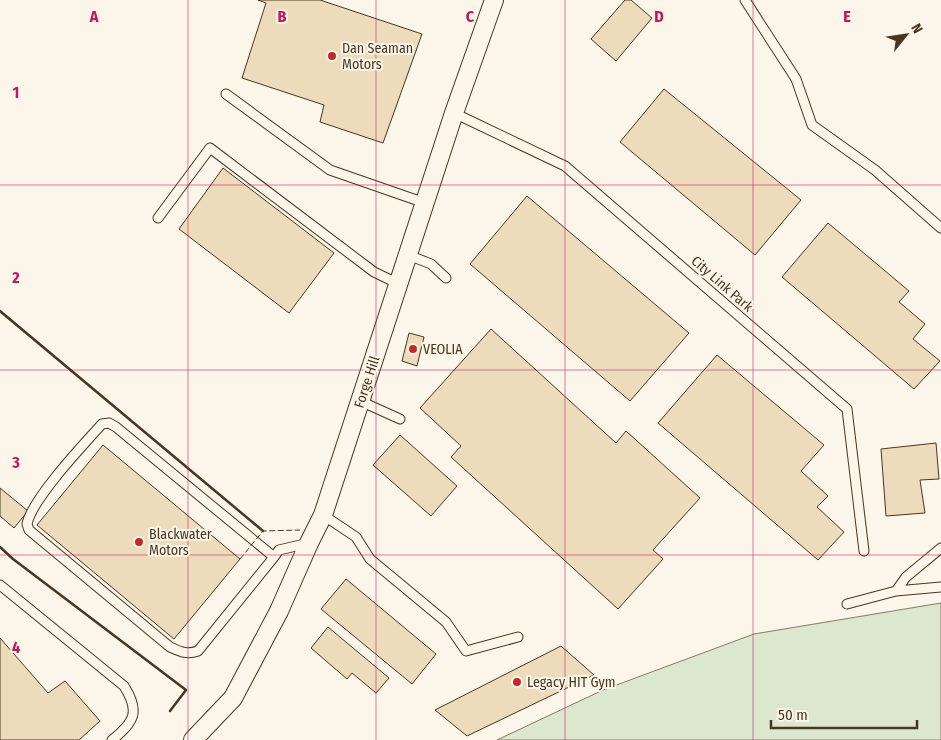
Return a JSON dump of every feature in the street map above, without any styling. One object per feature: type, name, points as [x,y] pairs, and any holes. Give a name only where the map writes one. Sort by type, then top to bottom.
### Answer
[{"type":"street","name":"Forge Hill","points":[[193,740],[233,698],[279,612],[309,543],[324,515],[454,113],[494,0]]},
{"type":"lane","points":[[745,0],[796,79],[812,124],[875,170],[941,228]]},
{"type":"lane","points":[[226,94],[330,170],[425,203]]},
{"type":"lane","name":"City Link Park","points":[[454,113],[565,166],[847,409],[864,551]]},
{"type":"lane","points":[[158,218],[210,148],[374,272],[399,284]]},
{"type":"lane","points":[[408,255],[431,264],[446,278]]},
{"type":"lane","points":[[360,401],[400,419]]},
{"type":"lane","points":[[274,557],[109,423],[102,424],[63,470],[32,510],[27,524],[29,530],[170,647],[183,653],[191,654],[198,651],[274,557],[279,550],[309,543]]},
{"type":"lane","points":[[324,515],[356,537],[370,559],[446,622],[466,651],[518,637]]},
{"type":"lane","points":[[896,591],[906,577],[941,548]]},
{"type":"lane","points":[[0,585],[124,686],[132,699],[133,710],[126,729],[112,740]]},
{"type":"lane","points":[[847,604],[896,591],[941,587]]},
{"type":"green space","points":[[941,603],[941,740],[497,740],[603,690],[754,634]]},
{"type":"building","name":"Dan Seaman Motors","points":[[258,0],[320,0],[422,34],[383,143],[320,122],[324,105],[242,78],[266,3]]},
{"type":"building","points":[[625,0],[631,0],[652,18],[616,61],[591,39]]},
{"type":"building","points":[[664,89],[801,200],[755,255],[620,142]]},
{"type":"building","points":[[223,168],[334,253],[289,313],[179,229]]},
{"type":"building","points":[[527,196],[689,333],[630,401],[470,264]]},
{"type":"building","points":[[828,223],[909,291],[899,302],[925,324],[913,339],[940,361],[914,389],[782,277]]},
{"type":"building","points":[[491,329],[616,443],[626,431],[700,498],[653,550],[663,559],[618,609],[451,457],[461,446],[420,408]]},
{"type":"building","name":"VEOLIA","points":[[409,333],[424,337],[417,366],[402,361]]},
{"type":"building","points":[[717,355],[824,445],[801,471],[828,496],[817,507],[844,532],[818,560],[658,423]]},
{"type":"building","points":[[400,435],[457,486],[431,516],[373,465]]},
{"type":"building","points":[[936,443],[939,479],[920,480],[925,513],[886,516],[881,449]]},
{"type":"building","name":"Blackwater Motors","points":[[103,445],[240,559],[174,639],[37,525]]},
{"type":"building","points":[[0,488],[28,511],[14,528],[0,516]]},
{"type":"building","points":[[346,579],[436,654],[412,684],[321,609]]},
{"type":"building","points":[[328,627],[389,678],[376,693],[352,673],[347,679],[311,648]]},
{"type":"building","points":[[0,638],[48,693],[65,681],[100,721],[79,740],[0,740]]},
{"type":"building","points":[[561,646],[594,675],[467,736],[435,710]]},
{"type":"fence","points":[[240,559],[263,531],[300,530]]},
{"type":"wall","points":[[0,311],[263,531]]},
{"type":"wall","points":[[0,547],[13,559],[186,690],[170,711]]},
{"type":"place","name":"Dan Seaman Motors","points":[[332,56]]},
{"type":"place","name":"VEOLIA","points":[[413,349]]},
{"type":"place","name":"Blackwater Motors","points":[[139,542]]},
{"type":"place","name":"Legacy HIT Gym","points":[[517,682]]}]
